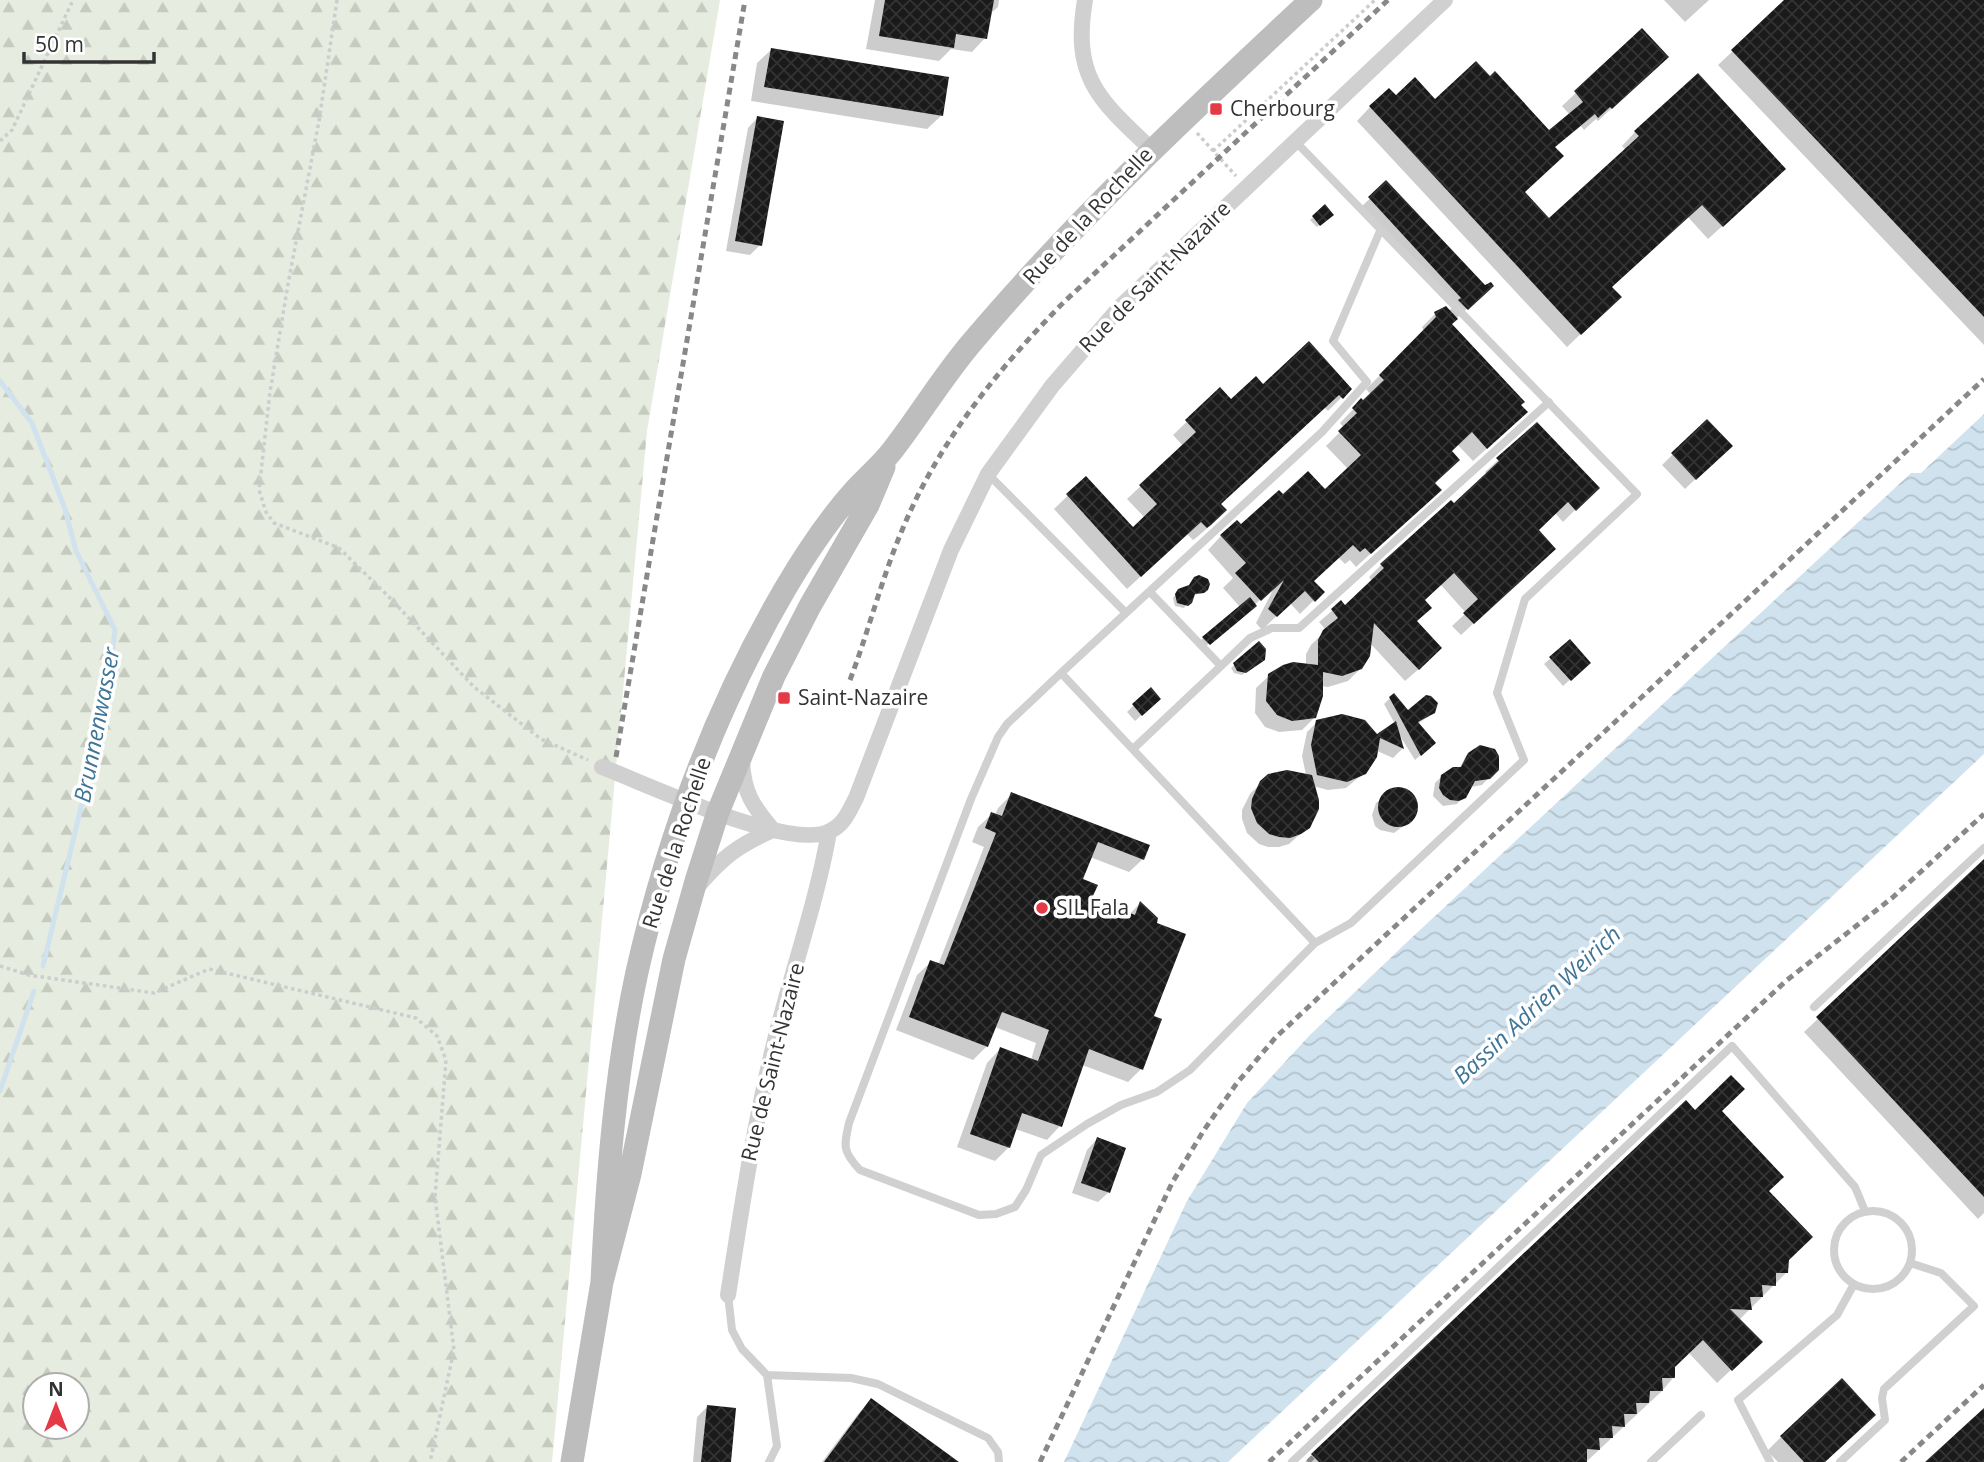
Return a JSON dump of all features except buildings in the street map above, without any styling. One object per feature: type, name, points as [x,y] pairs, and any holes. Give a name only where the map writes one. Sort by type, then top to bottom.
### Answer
[{"type":"main road","name":"Rue de la Rochelle","points":[[602,1282],[607,1190],[628,1023],[651,915],[688,800],[736,681],[784,591],[825,528],[854,491],[890,454],[954,363],[975,338],[1061,242],[1151,149],[1311,0]]},
{"type":"main road","name":"Rue de la Rochelle","points":[[572,1462],[602,1282],[631,1174],[674,959],[693,891],[718,812],[774,676],[868,505],[890,454]]},
{"type":"street","points":[[1085,0],[1080,37],[1089,80],[1107,107],[1151,149]]},
{"type":"street","name":"Rue de Saint-Nazaire","points":[[728,1295],[748,1166],[773,1047],[821,880],[829,832],[846,817],[856,798],[951,551],[988,474],[1052,386],[1121,306],[1445,0]]},
{"type":"street","points":[[741,754],[743,780],[749,800],[773,831]]},
{"type":"street","points":[[602,767],[773,831],[796,836],[829,832]]},
{"type":"street","points":[[693,891],[721,859],[745,842],[773,831]]},
{"type":"lane","points":[[1294,140],[1637,494],[1525,599],[1497,693],[1524,760],[1352,923],[1315,943],[1190,1070],[1157,1093],[1121,1105],[1087,1124],[1041,1155],[1026,1190],[1015,1207],[996,1214],[979,1215],[860,1170],[848,1158],[844,1145],[849,1123],[971,799],[998,737],[1007,724],[1061,673],[1322,432],[1367,382],[1333,341],[1380,231]]},
{"type":"lane","points":[[1133,750],[1250,638],[1272,628],[1299,628],[1549,402]]},
{"type":"lane","points":[[988,474],[1125,613]]},
{"type":"lane","points":[[1150,592],[1221,666]]},
{"type":"lane","points":[[1061,673],[1315,943]]},
{"type":"lane","points":[[1814,1007],[1984,848]]},
{"type":"lane","points":[[1292,1462],[1732,1046],[1855,1187],[1865,1211]]},
{"type":"lane","points":[[1865,1211],[1888,1213],[1898,1220],[1911,1239],[1910,1263],[1903,1275],[1880,1288],[1854,1284],[1843,1275],[1836,1264],[1833,1251],[1842,1225],[1852,1216],[1865,1211]]},
{"type":"lane","points":[[1840,1462],[1885,1420],[1882,1398],[1884,1390],[1974,1306],[1941,1273],[1910,1263]]},
{"type":"lane","points":[[1770,1462],[1738,1400],[1837,1315],[1854,1284]]},
{"type":"lane","points":[[728,1295],[732,1331],[742,1349],[767,1375],[777,1446],[769,1462]]},
{"type":"lane","points":[[767,1375],[851,1378],[877,1384],[988,1437],[998,1452],[999,1462]]},
{"type":"lane","points":[[1651,1462],[1701,1415]]},
{"type":"path","points":[[0,141],[12,130],[73,0]]},
{"type":"path","points":[[337,0],[319,121],[270,391],[260,490],[266,512],[274,523],[339,548],[474,687],[541,739],[602,767]]},
{"type":"path","points":[[1213,151],[1375,0]]},
{"type":"path","points":[[1184,118],[1246,186]]},
{"type":"path","points":[[0,966],[29,975],[154,993],[209,969],[416,1018],[437,1036],[446,1060],[435,1197],[454,1350],[430,1462]]},
{"type":"green space","points":[[0,0],[720,0],[647,431],[552,1462],[0,1462]]},
{"type":"water","name":"Bassin Adrien Weirich","points":[[1984,414],[1984,754],[1228,1462],[1064,1462],[1187,1201],[1247,1103],[1309,1036],[1405,944],[1911,473],[1921,473]]},
{"type":"waterway","name":"Brunnenwasser","points":[[0,381],[32,423],[65,509],[76,551],[115,630],[107,699],[43,966]]},
{"type":"waterway","name":"Brunnenwasser","points":[[0,1091],[34,991]]},
{"type":"railway","points":[[616,757],[745,0]]},
{"type":"railway","points":[[850,680],[889,565],[918,496],[934,465],[994,380],[1064,302],[1388,0]]},
{"type":"railway","points":[[1040,1462],[1172,1183],[1237,1083],[1276,1037],[1984,379]]},
{"type":"railway","points":[[1269,1462],[1787,980],[1892,898],[1984,814]]},
{"type":"railway","points":[[1901,1462],[1984,1385]]},
{"type":"railway","points":[[1308,1462],[1314,1456]]},
{"type":"place","name":"Cherbourg","points":[[1216,109]]},
{"type":"place","name":"Saint-Nazaire","points":[[784,698]]},
{"type":"place","name":"SIL Fala","points":[[1042,908]]}]
